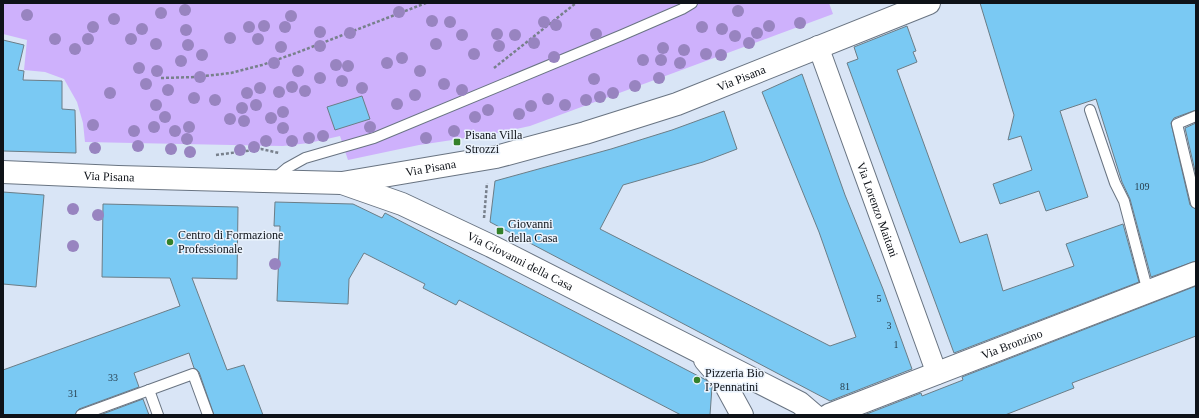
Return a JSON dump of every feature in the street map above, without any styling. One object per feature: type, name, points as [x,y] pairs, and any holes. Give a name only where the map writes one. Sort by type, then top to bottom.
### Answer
[{"type":"street","name":"Via Pisana","points":[[3,172],[118,178],[342,182],[496,157],[585,134],[677,104],[818,46],[929,3]]},
{"type":"street","name":"Via Lorenzo Maitani","points":[[818,46],[936,374]]},
{"type":"street","name":"Via Giovanni della Casa","points":[[342,182],[402,204],[443,223],[694,351],[800,403],[814,415]]},
{"type":"street","name":"Via Bronzino","points":[[828,415],[1196,273]]},
{"type":"street","name":"Via Giovanni della Casa","points":[[694,351],[715,370],[724,382],[742,415]]},
{"type":"lane","points":[[272,181],[287,168],[305,158],[374,138],[682,10],[692,3]]},
{"type":"lane","points":[[1090,110],[1115,184],[1124,201],[1148,292]]},
{"type":"lane","points":[[1196,116],[1178,124],[1196,203]]},
{"type":"lane","points":[[81,415],[92,413],[193,374],[208,415]]},
{"type":"lane","points":[[149,390],[158,415]]},
{"type":"path","points":[[161,78],[196,77],[231,73],[262,65],[296,54],[426,3]]},
{"type":"path","points":[[491,71],[576,3]]},
{"type":"shaded area","points":[[3,3],[829,3],[833,14],[530,126],[492,134],[419,145],[348,160],[340,136],[309,143],[283,146],[85,142],[83,123],[77,102],[64,79],[45,72],[24,70],[27,40],[3,34]]},
{"type":"building","points":[[980,3],[1196,3],[1196,110],[1174,118],[1171,123],[1190,205],[1196,209],[1196,261],[1151,277],[1130,199],[1122,182],[1096,99],[1060,111],[1088,197],[1046,211],[1039,191],[1000,204],[993,184],[1032,170],[1021,136],[1008,140],[1014,115]]},
{"type":"building","points":[[907,26],[916,51],[913,52],[917,62],[897,70],[960,243],[987,234],[1003,291],[1074,266],[1066,244],[1123,224],[1139,282],[954,353],[847,63],[858,59],[854,47]]},
{"type":"building","points":[[3,40],[24,45],[18,70],[24,71],[23,80],[62,81],[62,109],[75,110],[76,153],[3,151]]},
{"type":"building","points":[[802,74],[845,195],[883,289],[912,369],[830,401],[490,222],[495,181],[611,149],[672,130],[724,111],[737,149],[703,162],[623,185],[600,229],[830,346],[856,337],[819,232],[762,92]]},
{"type":"building","points":[[362,96],[370,119],[335,130],[327,107]]},
{"type":"building","points":[[1196,123],[1196,175],[1185,128]]},
{"type":"building","points":[[3,192],[44,195],[36,287],[3,284]]},
{"type":"building","points":[[275,202],[353,204],[382,218],[385,213],[706,380],[712,387],[710,415],[681,415],[459,300],[456,305],[423,288],[425,284],[364,253],[349,279],[348,304],[277,301],[280,226],[274,226]]},
{"type":"building","points":[[103,204],[238,207],[237,279],[192,278],[227,370],[244,365],[263,415],[214,415],[199,372],[194,368],[189,353],[134,373],[139,387],[79,409],[75,415],[3,415],[3,370],[180,306],[170,278],[102,277]]},
{"type":"building","points":[[1196,286],[1196,336],[1072,383],[1074,388],[1005,415],[864,415],[921,393],[922,396],[963,380],[962,377]]},
{"type":"building","points":[[143,399],[149,415],[100,415]]},
{"type":"place","name":"Pisana Villa Strozzi","points":[[457,142]]},
{"type":"place","name":"Giovanni della Casa","points":[[500,231]]},
{"type":"place","name":"Centro di Formazione Professionale","points":[[170,242]]},
{"type":"place","name":"Pizzeria Bio I’Pennatini","points":[[697,380]]}]
